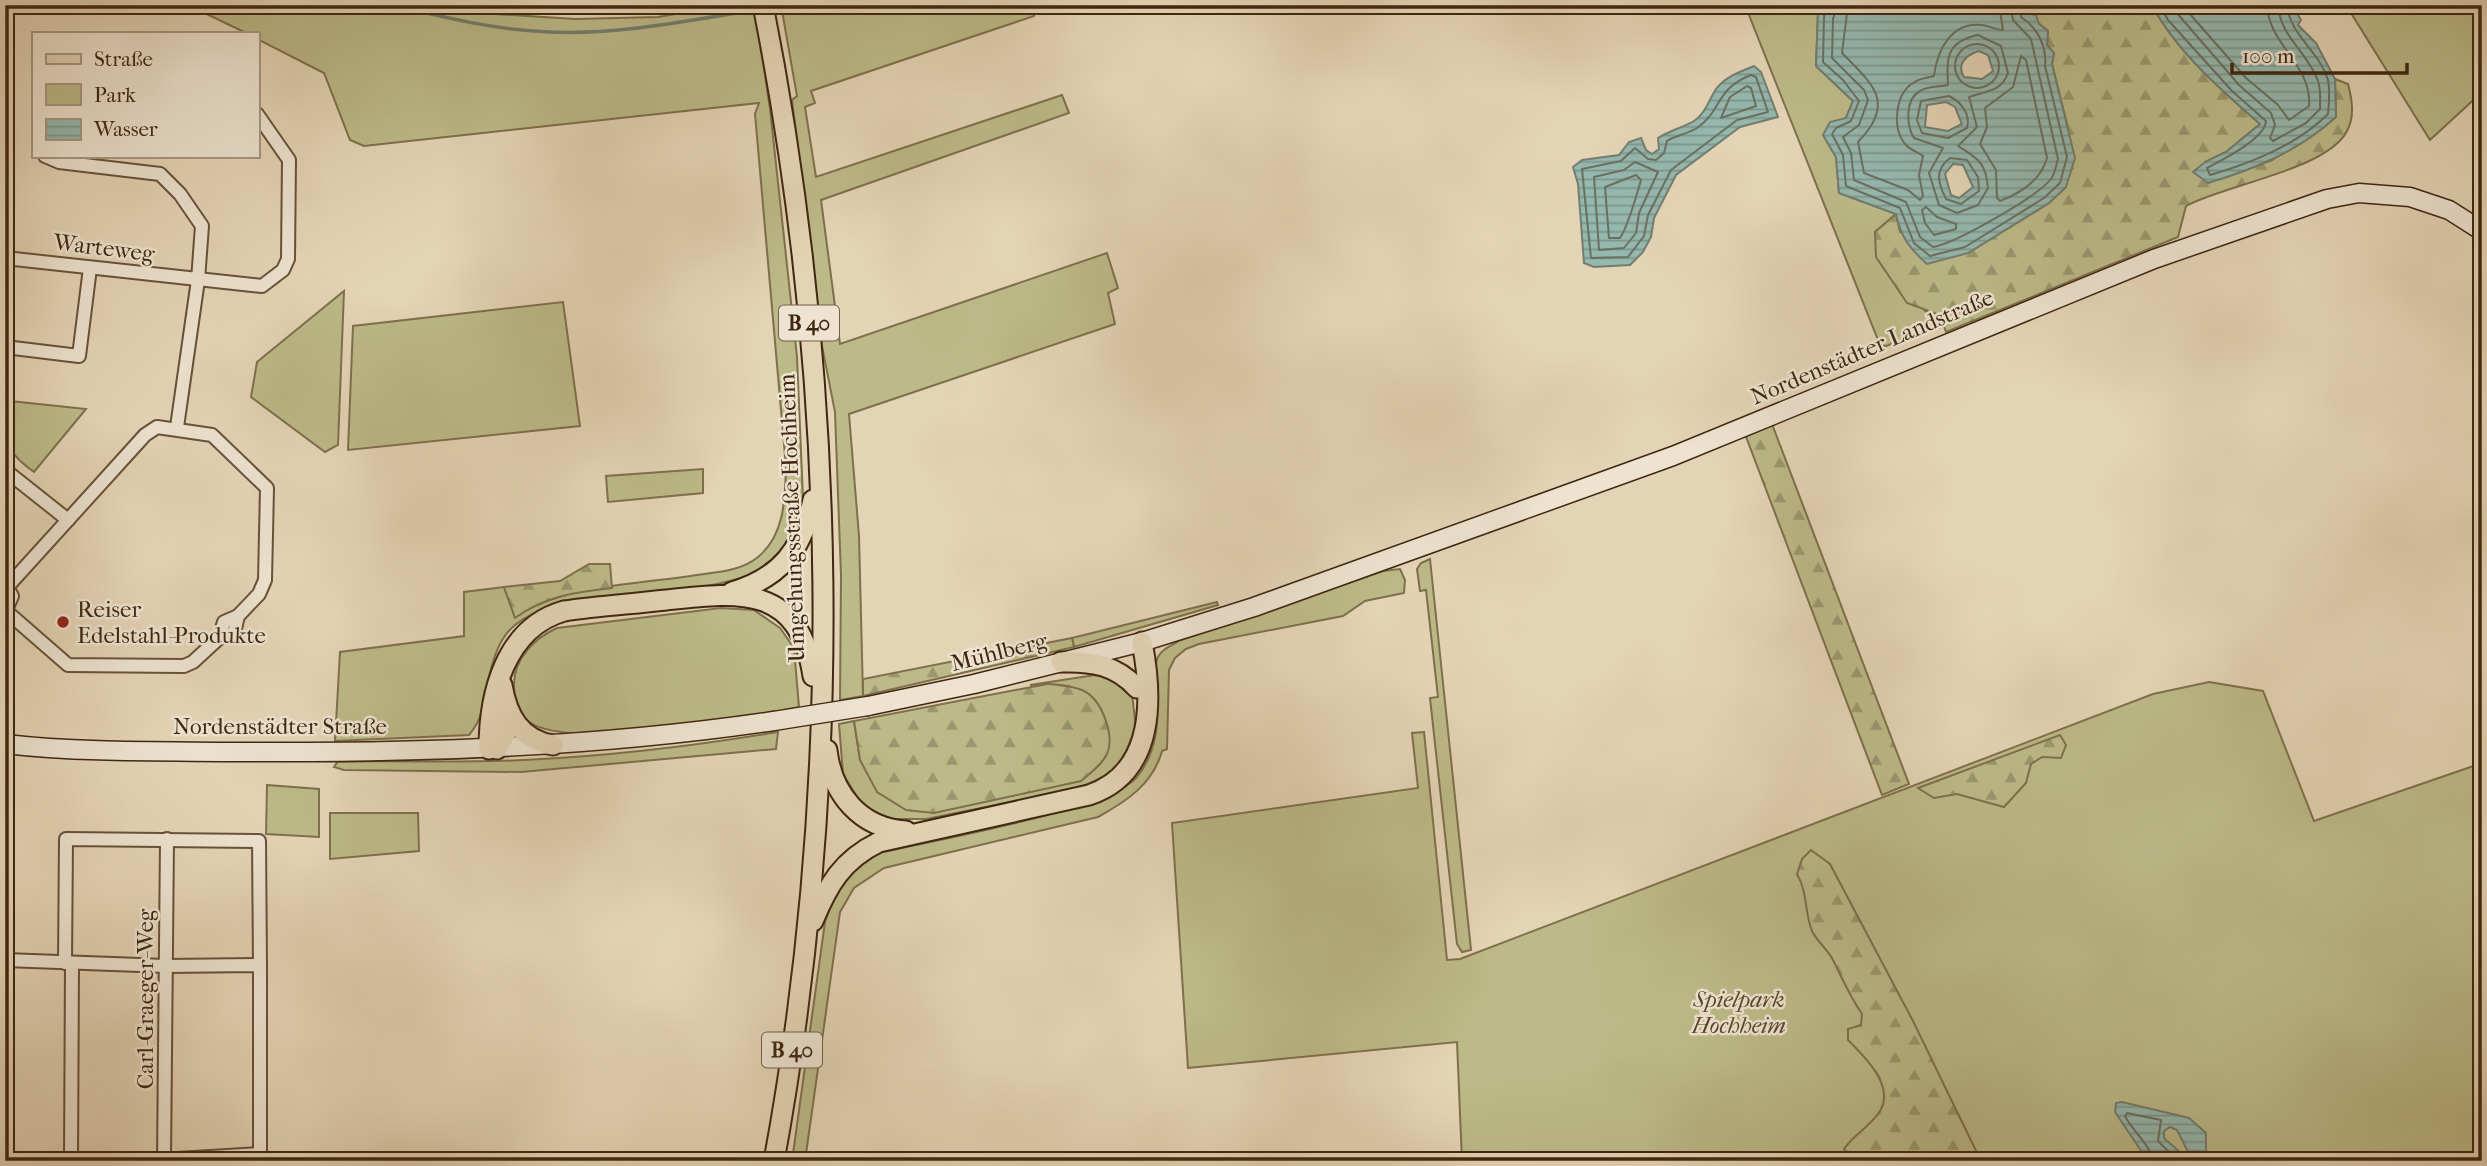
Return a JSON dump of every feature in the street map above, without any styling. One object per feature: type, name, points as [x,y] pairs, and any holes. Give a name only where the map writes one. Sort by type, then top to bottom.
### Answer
[{"type":"main road","name":"Umgehungsstraße Hochheim","points":[[763,5],[801,248],[819,471],[821,697]]},
{"type":"main road","name":"Nordenstädter Landstraße","points":[[1142,642],[1342,576],[1673,456],[2023,311],[2327,198],[2358,193],[2386,193],[2449,210],[2482,231]]},
{"type":"main road","points":[[723,594],[764,579],[794,552],[807,527],[819,471]]},
{"type":"main road","points":[[493,749],[491,725],[501,678],[509,655],[520,637],[536,623],[554,614],[723,594],[744,595],[763,601],[795,625],[807,649],[820,726]]},
{"type":"main road","points":[[1142,642],[1134,655],[1132,669],[1146,711]]},
{"type":"main road","points":[[806,938],[827,888],[849,861],[879,842],[920,830],[1089,795],[1108,787],[1124,775],[1137,757],[1145,734],[1146,665],[1142,642]]},
{"type":"main road","name":"Mühlberg","points":[[774,722],[867,706],[1142,642]]},
{"type":"main road","points":[[1062,662],[1088,662],[1112,668],[1137,688]]},
{"type":"main road","points":[[493,749],[507,731],[501,678]]},
{"type":"main road","points":[[821,697],[830,769],[844,799],[859,814],[878,825],[899,831],[920,830]]},
{"type":"main road","name":"B 40","points":[[774,1161],[806,938],[821,697]]},
{"type":"main road","points":[[505,704],[523,732],[537,741],[553,745]]},
{"type":"main road","name":"Nordenstädter Straße","points":[[6,744],[160,751],[493,749],[774,722]]},
{"type":"street","name":"Warteweg","points":[[5,258],[262,286],[287,265],[289,160],[259,117]]},
{"type":"street","points":[[50,158],[59,162],[160,174],[166,178],[202,226],[198,280],[177,427]]},
{"type":"street","points":[[5,347],[79,356],[90,268]]},
{"type":"street","points":[[163,425],[177,427],[212,435],[267,488],[265,580],[259,594],[238,616],[234,633],[219,638],[193,662],[184,666],[68,665],[6,612],[12,596],[6,585],[151,430],[163,425]]},
{"type":"street","points":[[5,470],[68,520]]},
{"type":"street","points":[[71,1161],[66,839],[259,841],[260,1157],[144,1161]]},
{"type":"street","name":"Carl-Graeger-Weg","points":[[164,1160],[167,839]]},
{"type":"street","points":[[5,960],[166,966],[260,965]]},
{"type":"green space","points":[[188,5],[426,5],[478,13],[575,19],[658,17],[727,5],[755,5],[770,109],[797,357],[803,499],[797,528],[782,554],[767,567],[725,582],[669,592],[563,603],[527,617],[506,634],[499,646],[480,716],[469,735],[335,741],[340,652],[464,636],[464,592],[504,587],[515,617],[534,606],[578,592],[737,568],[758,557],[774,538],[782,515],[786,467],[755,114],[759,103],[364,146],[350,140],[324,73],[259,40],[259,32],[244,32]]},
{"type":"green space","points":[[781,5],[1037,5],[1034,16],[811,91],[815,103],[805,107],[816,177],[1062,95],[1069,113],[821,200],[840,344],[1107,253],[1118,288],[1108,293],[1115,324],[849,414],[859,536],[863,696],[840,700],[841,576],[835,412],[822,346],[792,100],[797,96]]},
{"type":"green space","points":[[1745,5],[1823,5],[1818,12],[1816,66],[1853,101],[1846,118],[1823,135],[1836,157],[1839,193],[1896,214],[1875,232],[1925,311],[1940,315],[1944,326],[1886,346],[1880,345]]},
{"type":"green space","points":[[2025,5],[2152,5],[2187,53],[2260,124],[2226,152],[2205,162],[2208,183],[2272,160],[2336,117],[2335,79],[2348,84],[2352,108],[2350,125],[2336,145],[2319,156],[2186,206],[2178,237],[1946,332],[1940,315],[1907,303],[1876,257],[1875,232],[1896,214],[1900,232],[1968,253],[2049,203],[2066,187],[2067,124],[2052,64],[2054,53],[2047,45],[2048,31],[2026,13]]},
{"type":"green space","points":[[2346,5],[2482,5],[2482,92],[2430,140]]},
{"type":"green space","points":[[344,291],[338,445],[325,452],[251,397],[257,362]]},
{"type":"green space","points":[[563,302],[580,426],[348,450],[353,326]]},
{"type":"green space","points":[[10,401],[86,409],[34,472],[15,456],[8,442]]},
{"type":"green space","points":[[1772,424],[1909,784],[1882,795],[1745,434]]},
{"type":"green space","points":[[703,469],[703,493],[608,502],[606,476]]},
{"type":"green space","points":[[1430,559],[1471,950],[1462,952],[1457,944],[1430,698],[1438,697],[1426,590],[1420,591],[1417,569],[1421,563]]},
{"type":"green space","points":[[589,564],[610,564],[612,588],[573,593],[549,600],[515,618],[504,587],[560,581]]},
{"type":"green space","points":[[1400,569],[1405,580],[1404,593],[1365,601],[1343,616],[1199,644],[1186,649],[1175,658],[1169,670],[1167,749],[1162,751],[1152,773],[1138,790],[1109,811],[1098,817],[884,868],[854,888],[840,912],[805,1161],[792,1161],[825,922],[834,899],[851,874],[879,853],[1016,823],[1092,801],[1120,789],[1137,777],[1153,747],[1158,714],[1156,667],[1157,659],[1164,650],[1181,640],[1383,571]]},
{"type":"green space","points":[[1217,602],[1218,605],[1074,647],[1072,638]]},
{"type":"green space","points":[[721,608],[754,610],[780,628],[794,648],[799,707],[660,730],[582,734],[551,730],[529,722],[518,710],[514,684],[522,657],[541,637],[557,628]]},
{"type":"green space","points":[[1072,638],[1074,647],[863,696],[863,679]]},
{"type":"green space","points":[[1095,675],[1114,676],[1132,694],[1136,728],[1121,764],[1089,784],[926,819],[894,819],[876,814],[861,803],[843,774],[839,724],[854,721],[860,760],[933,813],[961,806],[1101,709],[1078,689],[1052,684],[1030,685]]},
{"type":"green space","name":"Spielpark Hochheim","points":[[2209,682],[2263,691],[2314,821],[2482,763],[2482,1161],[1462,1161],[1457,1042],[1188,1068],[1172,823],[1418,788],[1412,733],[1424,732],[1447,960],[1460,959],[2153,694]]},
{"type":"green space","points":[[1047,684],[1084,691],[1096,702],[1105,719],[1109,738],[1107,754],[1099,766],[1081,781],[934,813],[906,810],[877,792],[860,760],[854,721]]},
{"type":"green space","points":[[778,732],[776,749],[521,772],[344,770],[334,767],[338,761],[478,761],[589,756]]},
{"type":"green space","points":[[2060,735],[2066,745],[2061,758],[2042,757],[2031,764],[2026,783],[2004,807],[1957,794],[1934,798],[1918,788]]},
{"type":"green space","points":[[267,785],[319,789],[319,837],[266,834]]},
{"type":"green space","points":[[330,813],[418,813],[419,851],[330,859]]},
{"type":"green space","points":[[1811,850],[1830,864],[1913,1021],[1981,1161],[1843,1161],[1852,1157],[1844,1149],[1878,1114],[1884,1094],[1882,1083],[1870,1064],[1848,1040],[1848,1029],[1861,1025],[1862,1014],[1810,924],[1803,888],[1797,874],[1802,859]]},
{"type":"water","points":[[1823,5],[2025,5],[2026,13],[2036,15],[2039,24],[2048,31],[2047,45],[2054,53],[2052,64],[2075,158],[2066,187],[2049,203],[1968,253],[1927,264],[1907,242],[1896,214],[1839,193],[1836,157],[1823,135],[1830,122],[1846,118],[1853,101],[1816,66],[1818,12]],"holes":[[[1979,51],[1988,55],[1993,71],[1982,79],[1964,77],[1962,64],[1970,55]],[[1946,102],[1955,107],[1962,124],[1948,131],[1925,127],[1927,105]],[[1953,164],[1963,165],[1973,187],[1959,198],[1951,195],[1945,174]]]},
{"type":"water","points":[[2152,5],[2292,5],[2301,20],[2298,25],[2316,43],[2335,79],[2336,117],[2307,140],[2276,158],[2208,183],[2193,172],[2205,162],[2226,152],[2260,124],[2186,54]]},
{"type":"water","points":[[1754,66],[1761,72],[1778,117],[1740,127],[1676,175],[1654,218],[1651,237],[1643,252],[1630,265],[1594,267],[1584,263],[1578,184],[1573,167],[1582,160],[1619,155],[1629,142],[1641,138],[1646,150],[1652,154],[1659,149],[1658,138],[1698,118],[1724,81]]},
{"type":"water","points":[[2122,1102],[2189,1118],[2206,1133],[2206,1156],[2189,1154],[2177,1130],[2170,1127],[2164,1131],[2164,1138],[2190,1161],[2148,1161],[2115,1112],[2116,1103]]},
{"type":"waterway","points":[[395,5],[471,23],[549,32],[620,30],[737,13]]},
{"type":"place","name":"Reiser Edelstahl-Produkte","points":[[63,622]]}]
